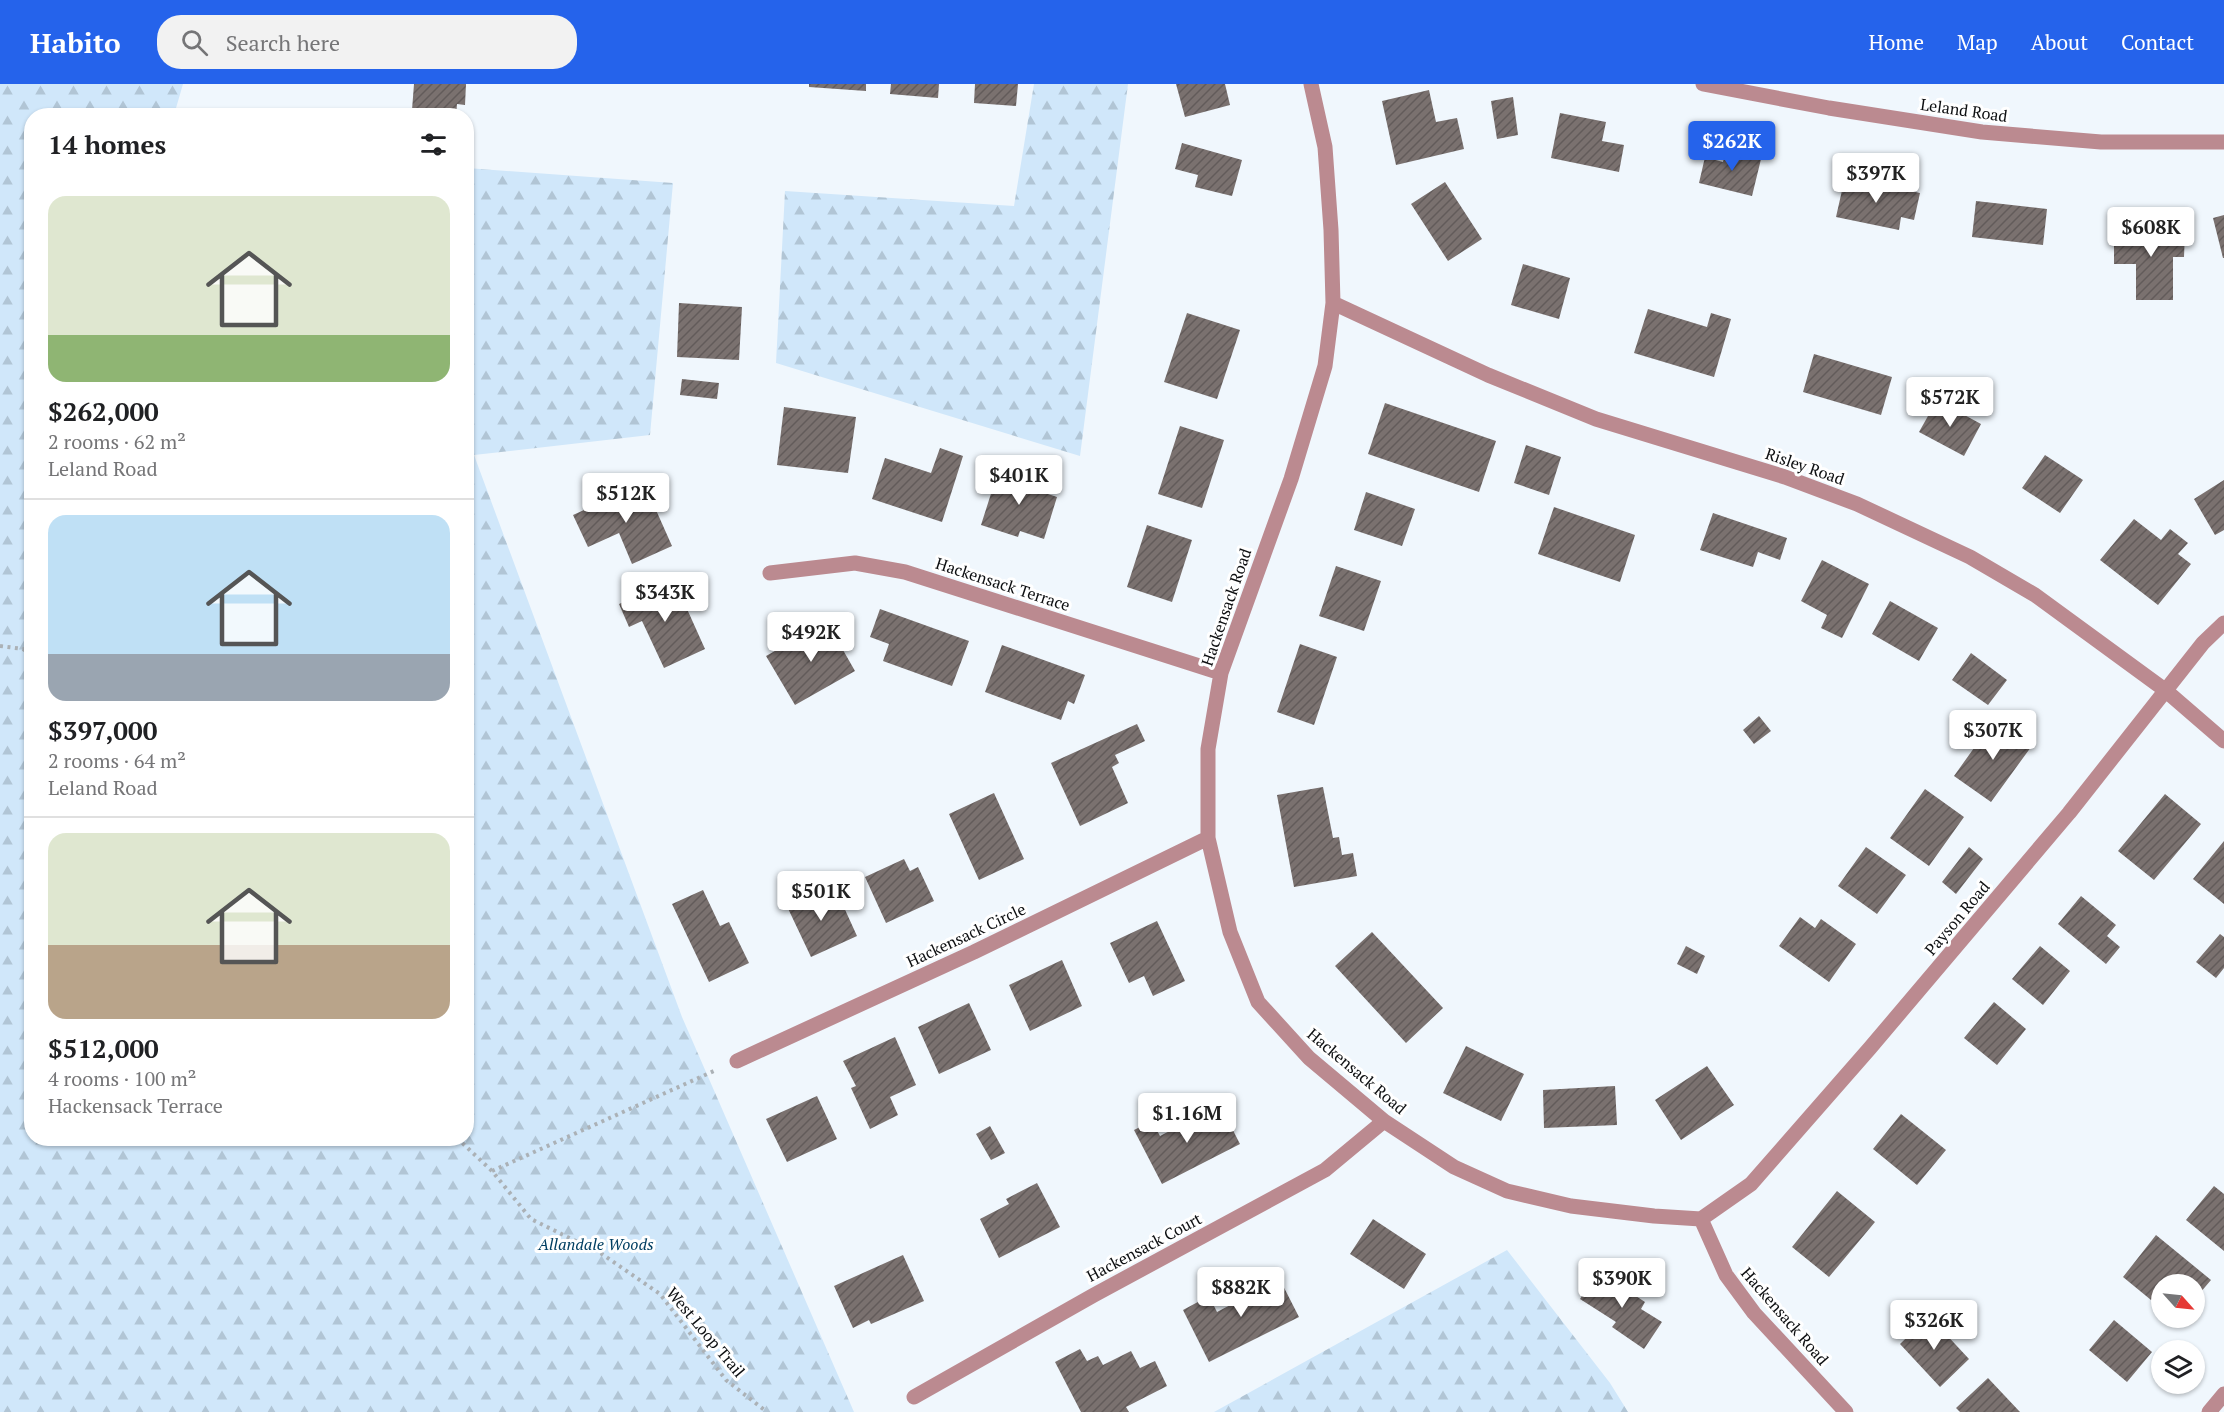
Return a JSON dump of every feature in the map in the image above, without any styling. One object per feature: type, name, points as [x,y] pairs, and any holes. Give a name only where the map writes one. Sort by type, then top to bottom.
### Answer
[{"type":"street","name":"Hackensack Road","points":[[1311,84],[1325,147],[1331,230],[1333,303],[1325,366],[1298,457],[1221,673],[1208,749],[1208,838],[1230,932],[1258,1002],[1309,1058],[1384,1121],[1454,1167],[1507,1191],[1571,1206],[1701,1219],[1726,1275],[1754,1313],[1846,1412]]},
{"type":"street","name":"Leland Road","points":[[1703,84],[1829,108],[1982,132],[2101,142],[2224,142]]},
{"type":"street","name":"Risley Road","points":[[1333,303],[1488,375],[1596,419],[1785,477],[1878,514],[1970,557],[2035,595],[2165,690],[2224,741]]},
{"type":"street","name":"Hackensack Terrace","points":[[770,573],[855,563],[905,572],[1221,673]]},
{"type":"street","name":"Payson Road","points":[[1701,1219],[1751,1184],[1870,1048],[2069,813],[2203,643],[2224,623]]},
{"type":"street","name":"Hackensack Circle","points":[[737,1061],[974,952],[1208,838]]},
{"type":"street","name":"Hackensack Court","points":[[914,1397],[1094,1294],[1325,1170],[1384,1121]]},
{"type":"street","points":[[2209,1412],[2224,1394]]},
{"type":"path","points":[[0,646],[24,650]]},
{"type":"path","points":[[492,1171],[737,1061]]},
{"type":"path","name":"West Loop Trail","points":[[465,1146],[492,1171],[531,1218],[602,1254],[660,1294],[726,1380],[767,1412]]},
{"type":"green space","name":"Allandale Woods","points":[[0,84],[183,84],[176,108],[24,108],[24,1146],[474,1146],[474,455],[682,1017],[854,1412],[0,1412]]},
{"type":"green space","points":[[1034,84],[1128,84],[1080,456],[776,363],[785,191],[1014,206]]},
{"type":"green space","name":"Allandale Woods","points":[[474,169],[673,183],[650,435],[474,455]]},
{"type":"green space","points":[[1507,1250],[1610,1383],[1628,1412],[1214,1412]]},
{"type":"building","points":[[414,84],[466,84],[465,105],[457,104],[457,108],[412,108]]},
{"type":"building","points":[[809,84],[866,84],[866,91],[809,87]]},
{"type":"building","points":[[891,84],[939,84],[938,98],[890,94]]},
{"type":"building","points":[[975,84],[1018,84],[1016,106],[974,103]]},
{"type":"building","points":[[1176,84],[1225,84],[1230,105],[1185,117]]},
{"type":"building","points":[[1429,90],[1436,122],[1457,118],[1464,149],[1396,165],[1382,101]]},
{"type":"building","points":[[1513,97],[1518,135],[1497,139],[1491,101]]},
{"type":"building","points":[[1560,113],[1606,122],[1602,141],[1624,145],[1619,172],[1551,158]]},
{"type":"building","points":[[1182,143],[1242,160],[1232,196],[1195,187],[1198,175],[1175,169]]},
{"type":"building","points":[[1727,147],[1762,155],[1752,196],[1699,183],[1705,157],[1723,162]]},
{"type":"building","points":[[1845,177],[1920,193],[1914,220],[1901,217],[1899,230],[1836,217]]},
{"type":"building","points":[[1445,182],[1482,239],[1448,261],[1411,204]]},
{"type":"building","points":[[1976,201],[2047,209],[2043,245],[1972,237]]},
{"type":"building","points":[[2224,215],[2224,258],[2223,258],[2213,218]]},
{"type":"building","points":[[2139,221],[2170,221],[2170,232],[2185,232],[2184,257],[2173,257],[2173,300],[2136,300],[2136,264],[2114,264],[2114,232],[2139,232]]},
{"type":"building","points":[[1523,264],[1570,278],[1559,319],[1511,305]]},
{"type":"building","points":[[679,303],[742,307],[739,360],[677,357]]},
{"type":"building","points":[[1648,309],[1707,327],[1711,313],[1731,319],[1714,377],[1634,353]]},
{"type":"building","points":[[1187,313],[1240,330],[1217,399],[1164,382]]},
{"type":"building","points":[[1814,354],[1892,377],[1881,415],[1803,392]]},
{"type":"building","points":[[682,379],[719,383],[717,399],[680,395]]},
{"type":"building","points":[[1937,400],[1981,424],[1964,456],[1919,432]]},
{"type":"building","points":[[1385,403],[1496,441],[1479,492],[1368,454]]},
{"type":"building","points":[[784,407],[856,417],[848,473],[777,465]]},
{"type":"building","points":[[1180,426],[1224,440],[1202,508],[1158,494]]},
{"type":"building","points":[[1526,445],[1561,457],[1549,495],[1514,483]]},
{"type":"building","points":[[940,448],[963,456],[942,522],[872,499],[885,458],[931,473]]},
{"type":"building","points":[[2045,455],[2083,480],[2060,513],[2022,488]]},
{"type":"building","points":[[1012,462],[1032,469],[1027,487],[1057,497],[1044,539],[1020,531],[1018,537],[981,525],[996,478],[1006,481]]},
{"type":"building","points":[[2224,480],[2224,530],[2215,535],[2194,499]]},
{"type":"building","points":[[644,483],[672,546],[632,564],[619,533],[588,547],[573,515]]},
{"type":"building","points":[[1366,492],[1415,509],[1402,546],[1354,530]]},
{"type":"building","points":[[1554,507],[1635,535],[1620,582],[1538,554]]},
{"type":"building","points":[[1713,513],[1787,538],[1780,560],[1758,552],[1753,567],[1700,550]]},
{"type":"building","points":[[2134,519],[2161,540],[2170,529],[2188,543],[2178,554],[2191,564],[2158,605],[2100,560]]},
{"type":"building","points":[[1147,525],[1192,540],[1172,602],[1127,587]]},
{"type":"building","points":[[1822,560],[1869,584],[1842,638],[1821,628],[1827,615],[1801,601]]},
{"type":"building","points":[[1336,566],[1381,581],[1364,631],[1319,616]]},
{"type":"building","points":[[674,580],[705,649],[664,668],[642,621],[629,627],[619,604]]},
{"type":"building","points":[[1890,601],[1938,628],[1919,661],[1872,634]]},
{"type":"building","points":[[880,609],[969,641],[952,686],[883,661],[889,644],[870,637]]},
{"type":"building","points":[[827,622],[855,671],[795,705],[766,656]]},
{"type":"building","points":[[1300,644],[1337,657],[1314,725],[1277,712]]},
{"type":"building","points":[[1002,645],[1085,675],[1074,704],[1068,701],[1061,720],[985,692]]},
{"type":"building","points":[[1971,653],[2007,680],[1988,705],[1952,680]]},
{"type":"building","points":[[1759,716],[1771,731],[1754,744],[1743,730]]},
{"type":"building","points":[[1994,720],[2031,747],[1991,802],[1954,776]]},
{"type":"building","points":[[1137,724],[1145,741],[1115,755],[1119,763],[1112,767],[1128,803],[1080,826],[1051,763]]},
{"type":"building","points":[[1323,787],[1333,838],[1339,837],[1342,855],[1353,853],[1357,876],[1294,887],[1277,795]]},
{"type":"building","points":[[1925,789],[1964,817],[1929,866],[1890,838]]},
{"type":"building","points":[[994,793],[1024,859],[979,880],[949,814]]},
{"type":"building","points":[[2165,794],[2201,824],[2154,880],[2118,851]]},
{"type":"building","points":[[2224,841],[2224,904],[2193,879]]},
{"type":"building","points":[[1866,847],[1906,875],[1877,914],[1838,886]]},
{"type":"building","points":[[1969,847],[1983,859],[1956,894],[1942,882]]},
{"type":"building","points":[[904,859],[910,871],[918,867],[934,901],[886,923],[865,877]]},
{"type":"building","points":[[703,890],[720,926],[729,922],[749,963],[709,982],[672,904]]},
{"type":"building","points":[[804,891],[810,905],[837,892],[857,936],[811,957],[784,900]]},
{"type":"building","points":[[2081,896],[2116,925],[2107,936],[2120,947],[2106,964],[2058,924]]},
{"type":"building","points":[[1800,917],[1815,928],[1821,919],[1856,944],[1829,982],[1779,946]]},
{"type":"building","points":[[1157,921],[1185,981],[1153,996],[1144,976],[1129,983],[1110,943]]},
{"type":"building","points":[[1372,932],[1443,1008],[1406,1043],[1335,966]]},
{"type":"building","points":[[2220,934],[2224,937],[2224,968],[2216,978],[2196,962]]},
{"type":"building","points":[[1686,946],[1705,956],[1697,974],[1677,964]]},
{"type":"building","points":[[2040,946],[2070,971],[2043,1005],[2012,979]]},
{"type":"building","points":[[1062,960],[1082,1006],[1030,1031],[1009,985]]},
{"type":"building","points":[[1994,1002],[2026,1029],[1997,1065],[1964,1038]]},
{"type":"building","points":[[969,1003],[991,1050],[939,1074],[918,1027]]},
{"type":"building","points":[[895,1037],[916,1085],[890,1097],[898,1115],[870,1129],[851,1088],[856,1086],[843,1061]]},
{"type":"building","points":[[1466,1046],[1524,1074],[1501,1121],[1443,1093]]},
{"type":"building","points":[[1707,1066],[1734,1105],[1681,1140],[1655,1100]]},
{"type":"building","points":[[1615,1086],[1617,1125],[1544,1128],[1543,1090]]},
{"type":"building","points":[[817,1096],[837,1139],[787,1162],[766,1119]]},
{"type":"building","points":[[1220,1105],[1240,1144],[1162,1184],[1134,1130],[1152,1121],[1160,1136]]},
{"type":"building","points":[[1901,1114],[1946,1150],[1917,1185],[1873,1149]]},
{"type":"building","points":[[990,1126],[1005,1153],[991,1160],[976,1134]]},
{"type":"building","points":[[1037,1183],[1060,1227],[999,1258],[980,1219],[1009,1204],[1006,1199]]},
{"type":"building","points":[[2214,1186],[2224,1194],[2224,1251],[2186,1220]]},
{"type":"building","points":[[1837,1191],[1875,1222],[1829,1277],[1792,1247]]},
{"type":"building","points":[[1373,1219],[1426,1254],[1404,1289],[1350,1254]]},
{"type":"building","points":[[2156,1235],[2204,1274],[2151,1274],[2151,1300],[2123,1277]]},
{"type":"building","points":[[903,1255],[924,1301],[871,1324],[869,1320],[853,1328],[834,1286]]},
{"type":"building","points":[[1275,1270],[1299,1317],[1209,1362],[1183,1310],[1209,1296],[1217,1312],[1257,1291],[1252,1281]]},
{"type":"building","points":[[1598,1271],[1645,1302],[1641,1309],[1662,1322],[1644,1349],[1612,1327],[1616,1322],[1580,1299]]},
{"type":"building","points":[[2205,1275],[2211,1280],[2205,1287]]},
{"type":"building","points":[[1929,1316],[1969,1359],[1940,1387],[1900,1344]]},
{"type":"building","points":[[2114,1320],[2151,1353],[2127,1382],[2089,1350]]},
{"type":"building","points":[[1080,1349],[1087,1361],[1098,1356],[1103,1365],[1131,1351],[1140,1368],[1155,1361],[1167,1386],[1126,1407],[1129,1412],[1081,1412],[1055,1362]]},
{"type":"building","points":[[1988,1378],[2020,1412],[1960,1412],[1956,1408]]}]
